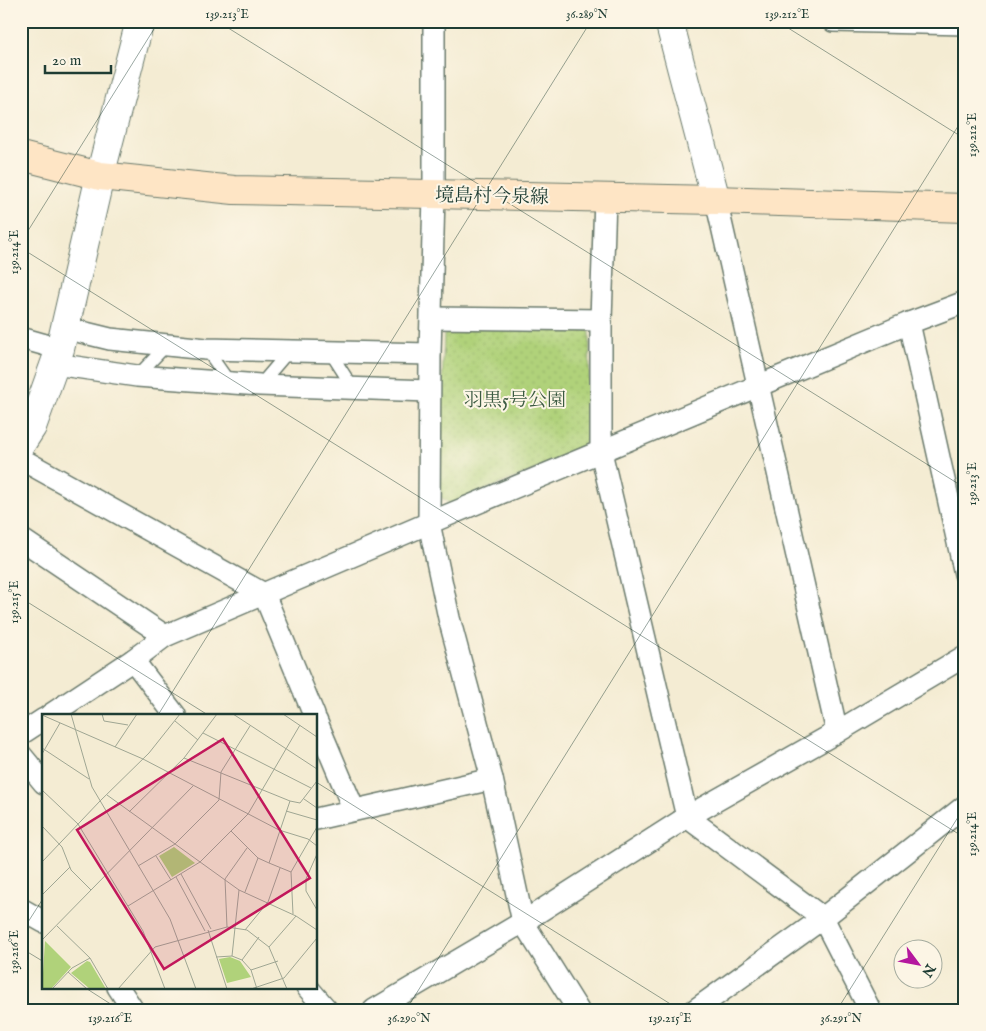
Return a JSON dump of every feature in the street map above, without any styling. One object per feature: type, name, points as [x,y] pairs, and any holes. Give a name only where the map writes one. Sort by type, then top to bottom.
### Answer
[{"type":"main road","name":"境島村今泉線","points":[[21,156],[100,176],[234,190],[716,200],[965,208]]},
{"type":"street","points":[[21,444],[32,427],[60,347],[100,176],[140,21]]},
{"type":"street","points":[[434,21],[434,194],[429,391],[429,523],[449,618],[492,779],[523,922],[578,1010]]},
{"type":"street","points":[[669,21],[716,200],[837,732]]},
{"type":"street","points":[[833,21],[965,24]]},
{"type":"street","points":[[605,198],[601,320],[601,452],[687,817],[823,918],[870,1010]]},
{"type":"street","points":[[52,714],[133,660],[165,636],[429,523],[909,323],[965,302]]},
{"type":"street","points":[[432,318],[601,320]]},
{"type":"street","points":[[909,323],[965,574]]},
{"type":"street","points":[[21,338],[60,347],[136,376],[260,385],[429,391]]},
{"type":"street","points":[[60,347],[110,339],[206,349],[430,354]]},
{"type":"street","points":[[21,459],[264,594],[314,714]]},
{"type":"street","points":[[21,539],[165,636]]},
{"type":"street","points":[[374,1010],[523,922],[687,817],[837,732],[965,656]]},
{"type":"street","points":[[133,660],[174,714]]},
{"type":"street","points":[[21,734],[42,720]]},
{"type":"street","points":[[318,725],[354,810]]},
{"type":"street","points":[[21,755],[42,781]]},
{"type":"street","points":[[318,819],[492,779]]},
{"type":"street","points":[[696,1010],[823,918],[965,806]]},
{"type":"street","points":[[21,909],[42,921]]},
{"type":"street","points":[[119,988],[133,1010]]},
{"type":"street","points":[[308,988],[327,1010]]},
{"type":"lane","points":[[136,376],[167,345]]},
{"type":"lane","points":[[206,349],[230,383]]},
{"type":"lane","points":[[260,385],[289,350]]},
{"type":"lane","points":[[330,352],[353,388]]},
{"type":"green space","name":"羽黒5号公園","points":[[454,326],[581,326],[590,332],[589,437],[579,452],[450,504],[438,495],[444,335]]}]
